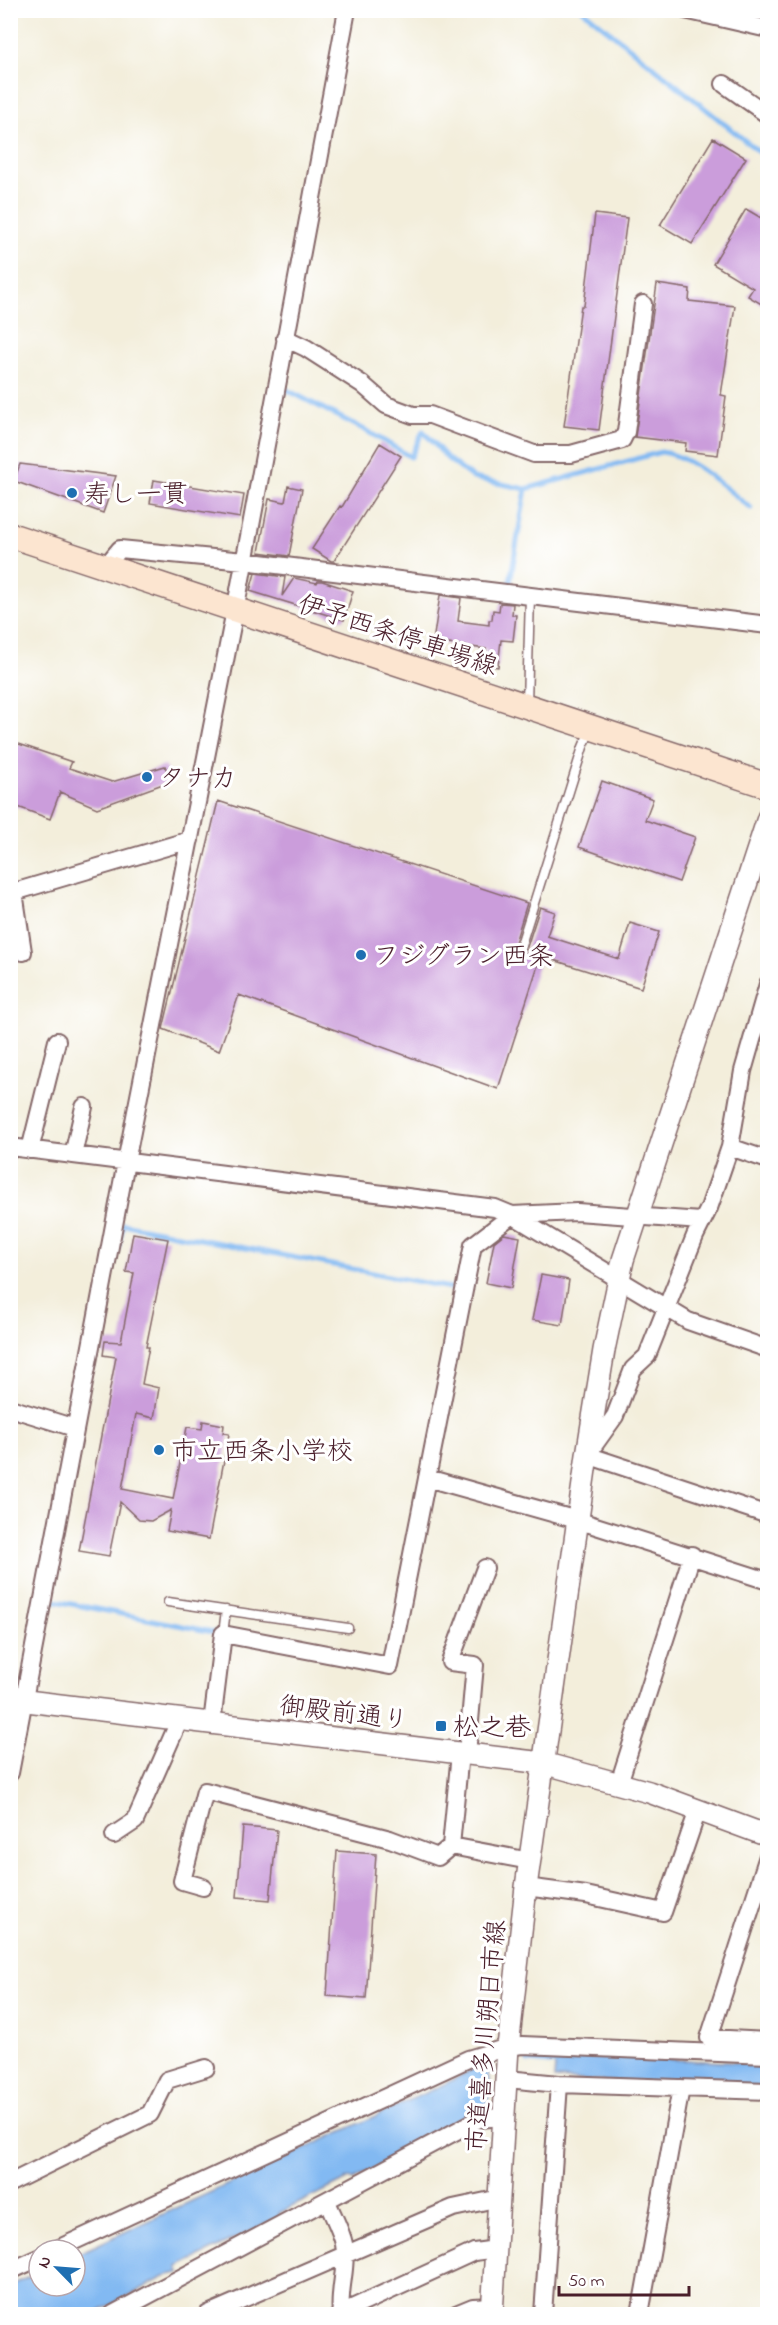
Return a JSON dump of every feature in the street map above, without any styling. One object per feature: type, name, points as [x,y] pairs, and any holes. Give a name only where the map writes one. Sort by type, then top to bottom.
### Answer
[{"type":"main road","name":"伊予西条停車場線","points":[[10,536],[768,786]]},
{"type":"street","points":[[10,1773],[17,1700],[75,1428],[190,840],[347,10]]},
{"type":"street","points":[[685,10],[768,29]]},
{"type":"street","points":[[724,84],[768,115]]},
{"type":"street","points":[[285,338],[306,348],[362,384],[386,405],[413,415],[430,415],[534,454],[571,454],[622,440],[626,432],[643,304]]},
{"type":"street","points":[[105,567],[120,549],[244,561],[768,625]]},
{"type":"street","name":"市道喜多川朔日市線","points":[[493,2310],[508,2047],[526,1887],[597,1386],[618,1278],[768,818]]},
{"type":"street","points":[[23,952],[14,892],[190,840]]},
{"type":"street","points":[[768,984],[743,1071],[730,1147],[716,1191],[701,1221],[647,1356],[633,1369],[615,1416],[587,1455],[768,1515]]},
{"type":"street","points":[[30,1150],[57,1041]]},
{"type":"street","points":[[73,1155],[84,1107]]},
{"type":"street","points":[[10,1147],[474,1203],[495,1208],[512,1215],[688,1321],[768,1349]]},
{"type":"street","points":[[730,1147],[768,1160]]},
{"type":"street","points":[[212,1723],[223,1634],[390,1666],[473,1245],[512,1215],[577,1212],[701,1221]]},
{"type":"street","points":[[10,1408],[75,1428]]},
{"type":"street","points":[[427,1478],[577,1520],[768,1581]]},
{"type":"street","points":[[619,1783],[692,1555]]},
{"type":"street","points":[[203,1887],[182,1881],[205,1791],[390,1839],[438,1857],[451,1846],[475,1665],[450,1662],[485,1568]]},
{"type":"street","name":"御殿前通り","points":[[17,1700],[543,1763],[619,1783],[768,1836]]},
{"type":"street","points":[[114,1835],[135,1821],[180,1719]]},
{"type":"street","points":[[526,1887],[586,1895],[663,1912],[698,1810]]},
{"type":"street","points":[[451,1846],[530,1861]]},
{"type":"street","points":[[768,1856],[709,2038],[768,2041]]},
{"type":"street","points":[[82,2238],[468,2059],[508,2047],[522,2045],[768,2055]]},
{"type":"street","points":[[10,2183],[150,2114],[167,2080],[206,2068]]},
{"type":"street","points":[[507,2079],[559,2084],[768,2091]]},
{"type":"street","points":[[543,2314],[559,2084]]},
{"type":"street","points":[[640,2314],[681,2088]]},
{"type":"street","points":[[113,2314],[479,2119],[503,2117]]},
{"type":"street","points":[[208,2314],[345,2257],[453,2208],[500,2198]]},
{"type":"street","points":[[327,2201],[344,2243],[345,2257],[339,2297],[340,2314],[474,2252],[497,2249]]},
{"type":"street","points":[[10,2271],[27,2263]]},
{"type":"street","points":[[456,2314],[473,2307],[493,2310]]},
{"type":"lane","points":[[527,706],[530,596]]},
{"type":"lane","points":[[519,951],[591,728]]},
{"type":"lane","points":[[168,1602],[348,1628]]},
{"type":"lane","points":[[223,1634],[226,1610]]},
{"type":"water","points":[[556,2054],[767,2064],[767,2089],[554,2079]]},
{"type":"water","points":[[481,2064],[485,2066],[492,2091],[485,2105],[408,2149],[405,2145],[394,2151],[396,2156],[353,2180],[350,2178],[279,2213],[280,2217],[178,2267],[180,2273],[168,2275],[94,2314],[11,2314],[10,2286],[27,2278],[27,2298],[87,2298],[87,2249],[453,2080]]},
{"type":"building","points":[[713,138],[746,158],[692,244],[660,225]]},
{"type":"building","points":[[746,209],[768,222],[768,308],[748,296],[753,288],[713,264]]},
{"type":"building","points":[[595,214],[627,218],[599,430],[564,426],[581,306],[584,306]]},
{"type":"building","points":[[657,284],[690,289],[689,301],[735,306],[721,395],[726,396],[718,455],[685,451],[686,443],[635,437]]},
{"type":"building","points":[[380,443],[401,456],[334,561],[331,561],[312,549],[340,506],[342,507]]},
{"type":"building","points":[[20,464],[116,476],[103,513],[14,481]]},
{"type":"building","points":[[154,480],[244,495],[240,518],[150,503]]},
{"type":"building","points":[[288,486],[302,489],[289,556],[259,552],[269,499],[285,502]]},
{"type":"building","points":[[255,573],[285,577],[282,596],[294,578],[317,583],[322,581],[353,591],[344,620],[250,591]]},
{"type":"building","points":[[440,595],[461,598],[458,621],[489,625],[493,610],[499,611],[500,603],[513,604],[512,615],[516,615],[513,641],[501,640],[498,667],[484,665],[486,649],[433,642]]},
{"type":"building","points":[[10,741],[72,762],[69,768],[112,782],[165,766],[171,781],[97,808],[60,792],[50,819],[10,804]]},
{"type":"building","points":[[602,781],[653,799],[645,820],[695,837],[679,882],[579,847]]},
{"type":"building","name":"フジグラン西条","points":[[218,801],[527,903],[513,949],[514,955],[518,957],[525,953],[540,907],[555,912],[547,936],[619,959],[630,923],[659,932],[641,988],[541,956],[498,1089],[239,995],[219,1051],[163,1029]]},
{"type":"building","points":[[133,1233],[168,1239],[146,1347],[149,1347],[142,1384],[159,1388],[154,1418],[136,1414],[122,1489],[173,1499],[187,1427],[202,1429],[203,1421],[224,1425],[223,1433],[229,1434],[209,1539],[167,1531],[171,1510],[151,1521],[139,1520],[120,1502],[109,1556],[79,1551],[116,1357],[103,1355],[105,1341],[121,1342],[134,1273],[126,1272]]},
{"type":"building","points":[[504,1234],[520,1237],[511,1288],[486,1283],[494,1242]]},
{"type":"building","points":[[541,1275],[569,1280],[562,1325],[532,1320]]},
{"type":"building","points":[[243,1827],[277,1830],[270,1900],[237,1897]]},
{"type":"building","points":[[337,1851],[376,1854],[366,1999],[327,1996]]},
{"type":"waterway","points":[[583,10],[768,159]]},
{"type":"waterway","points":[[287,390],[365,430],[411,457],[423,431],[448,459],[473,478],[526,489],[661,452],[684,459],[696,466],[751,508]]},
{"type":"waterway","points":[[509,588],[526,489]]},
{"type":"waterway","points":[[117,1252],[123,1224],[450,1288]]},
{"type":"waterway","points":[[52,1594],[51,1600],[213,1632]]},
{"type":"waterway","points":[[528,2061],[562,2064]]},
{"type":"place","name":"寿し一貫","points":[[72,493]]},
{"type":"place","name":"タナカ","points":[[147,777]]},
{"type":"place","name":"フジグラン西条","points":[[361,955]]},
{"type":"place","name":"市立西条小学校","points":[[159,1450]]},
{"type":"place","name":"松之巷","points":[[441,1726]]}]
